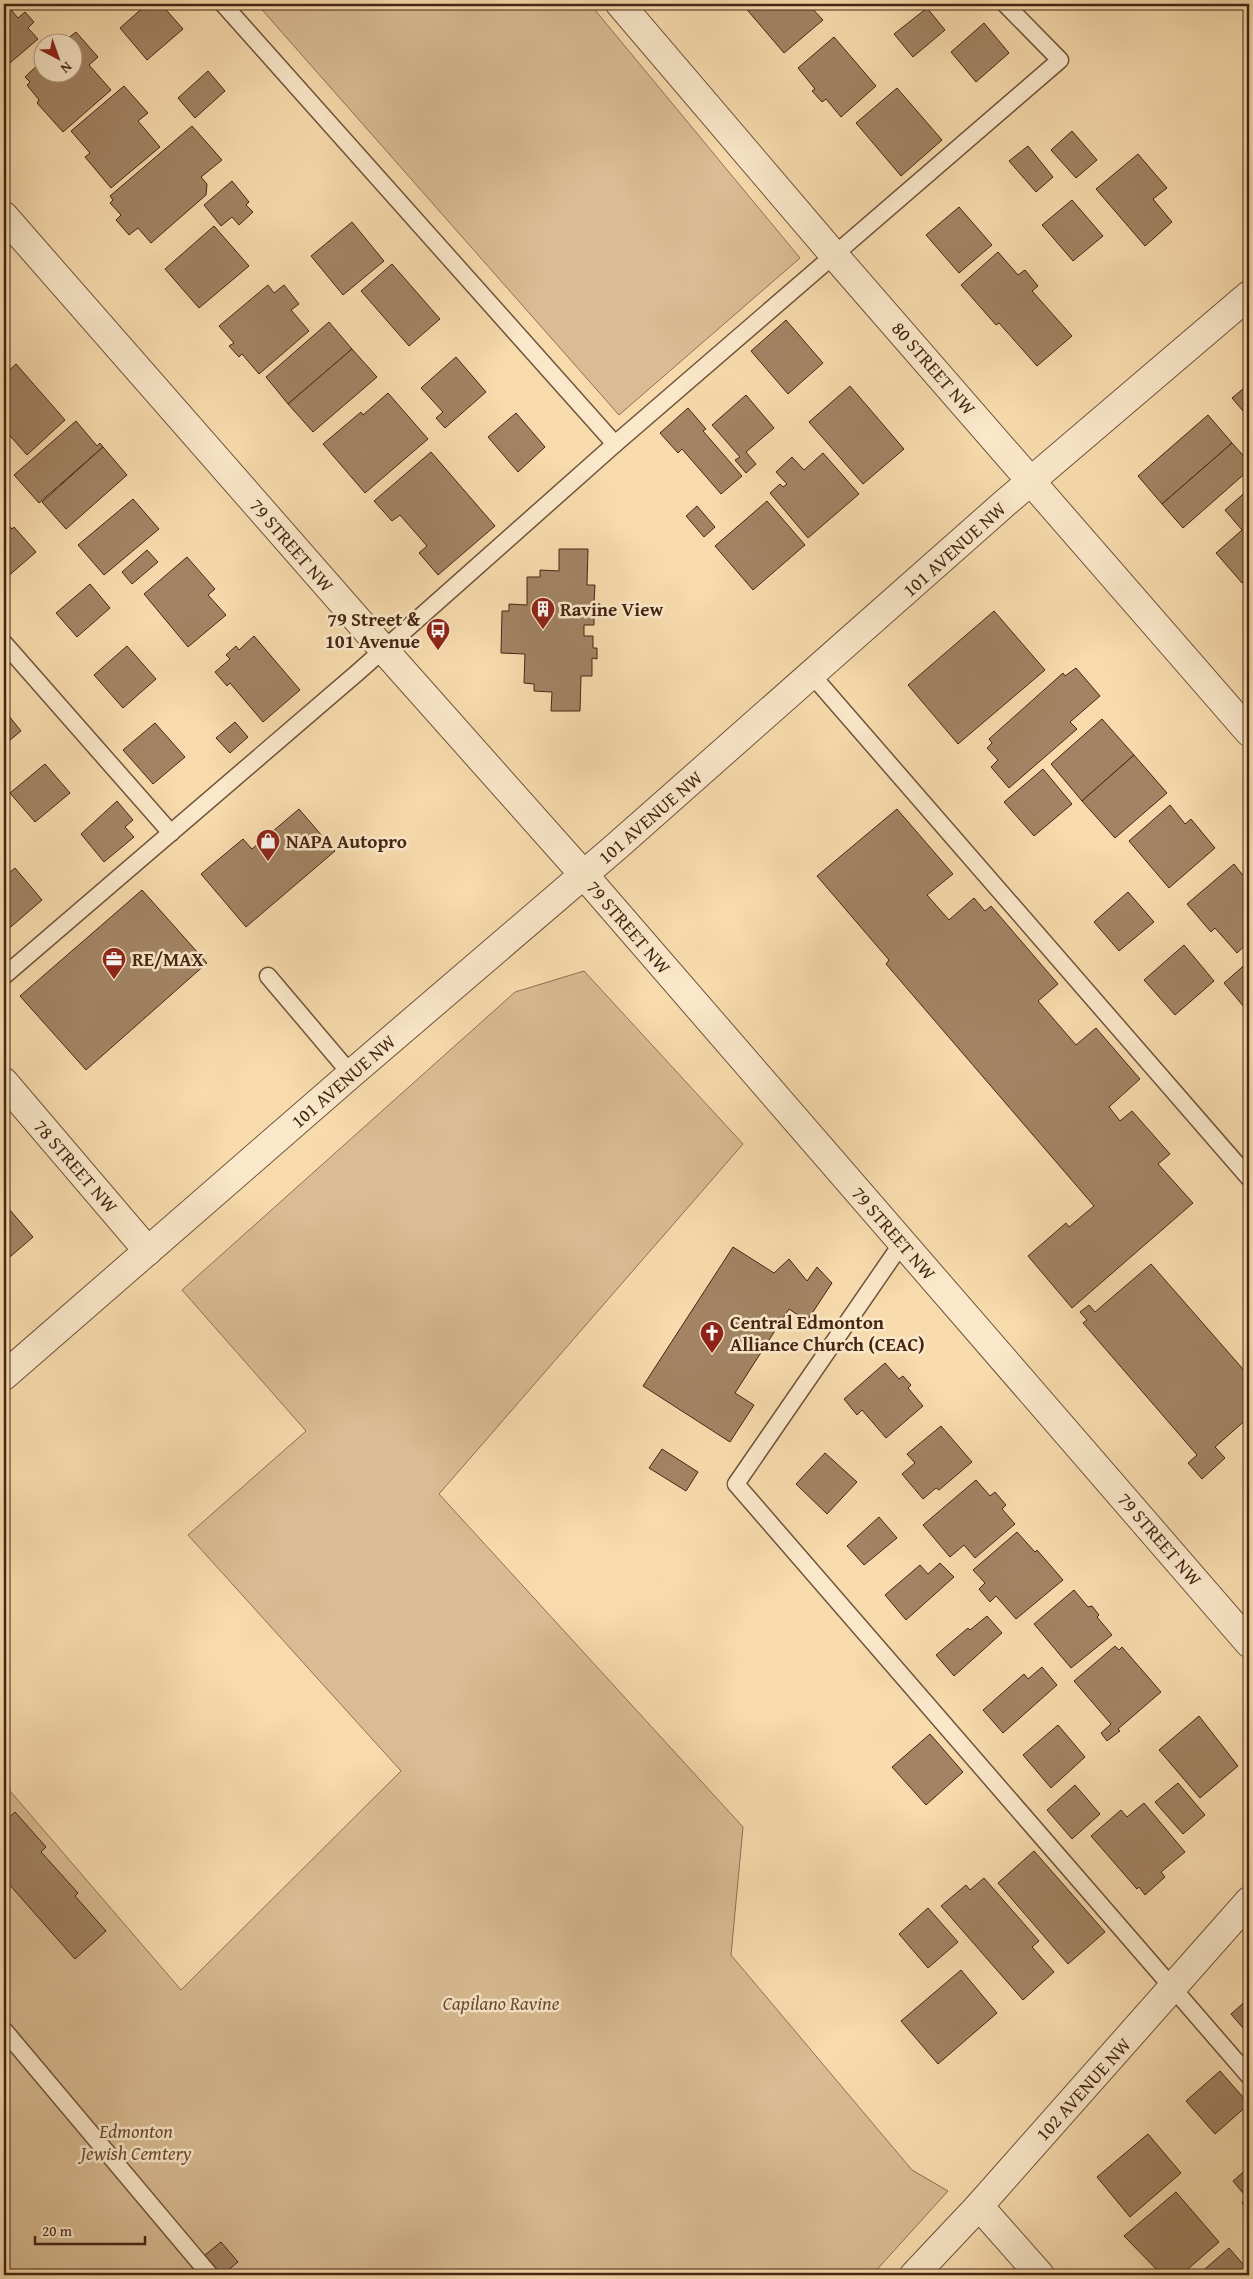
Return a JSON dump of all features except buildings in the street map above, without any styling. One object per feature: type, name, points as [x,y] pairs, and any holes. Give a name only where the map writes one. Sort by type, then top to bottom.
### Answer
[{"type":"street","name":"80 STREET NW","points":[[620,4],[834,255],[1032,480],[1249,732]]},
{"type":"street","name":"79 STREET NW","points":[[4,216],[584,875],[1249,1643]]},
{"type":"street","name":"101 AVENUE NW","points":[[4,1376],[351,1074],[584,875],[1032,480],[1249,294]]},
{"type":"street","name":"78 STREET NW","points":[[4,1082],[148,1251]]},
{"type":"street","name":"102 AVENUE NW","points":[[914,2275],[979,2206],[1249,1901]]},
{"type":"street","points":[[979,2206],[1040,2275]]},
{"type":"lane","points":[[223,4],[615,444]]},
{"type":"lane","points":[[4,976],[384,650],[615,444],[1060,60],[1005,4]]},
{"type":"lane","points":[[4,643],[171,833]]},
{"type":"lane","points":[[812,674],[1249,1178]]},
{"type":"lane","points":[[268,976],[351,1074]]},
{"type":"lane","points":[[902,1243],[736,1484],[1249,2076]]},
{"type":"lane","points":[[4,2030],[210,2275]]},
{"type":"green space","points":[[257,4],[590,4],[800,258],[619,415]]},
{"type":"green space","name":"Capilano Ravine","points":[[584,971],[743,1144],[439,1494],[743,1827],[731,1955],[912,2170],[948,2191],[872,2275],[4,2275],[4,1784],[181,1990],[401,1771],[188,1535],[306,1431],[182,1290],[515,992]]},
{"type":"place","name":"Ravine View","points":[[543,630]]},
{"type":"place","name":"79 Street & 101 Avenue","points":[[438,651]]},
{"type":"place","name":"NAPA Autopro","points":[[268,862]]},
{"type":"place","name":"RE/MAX","points":[[114,980]]},
{"type":"place","name":"Central Edmonton Alliance Church (CEAC)","points":[[712,1354]]},
{"type":"park label","name":"Edmonton Jewish Cemtery","points":[[136,2142]]}]
